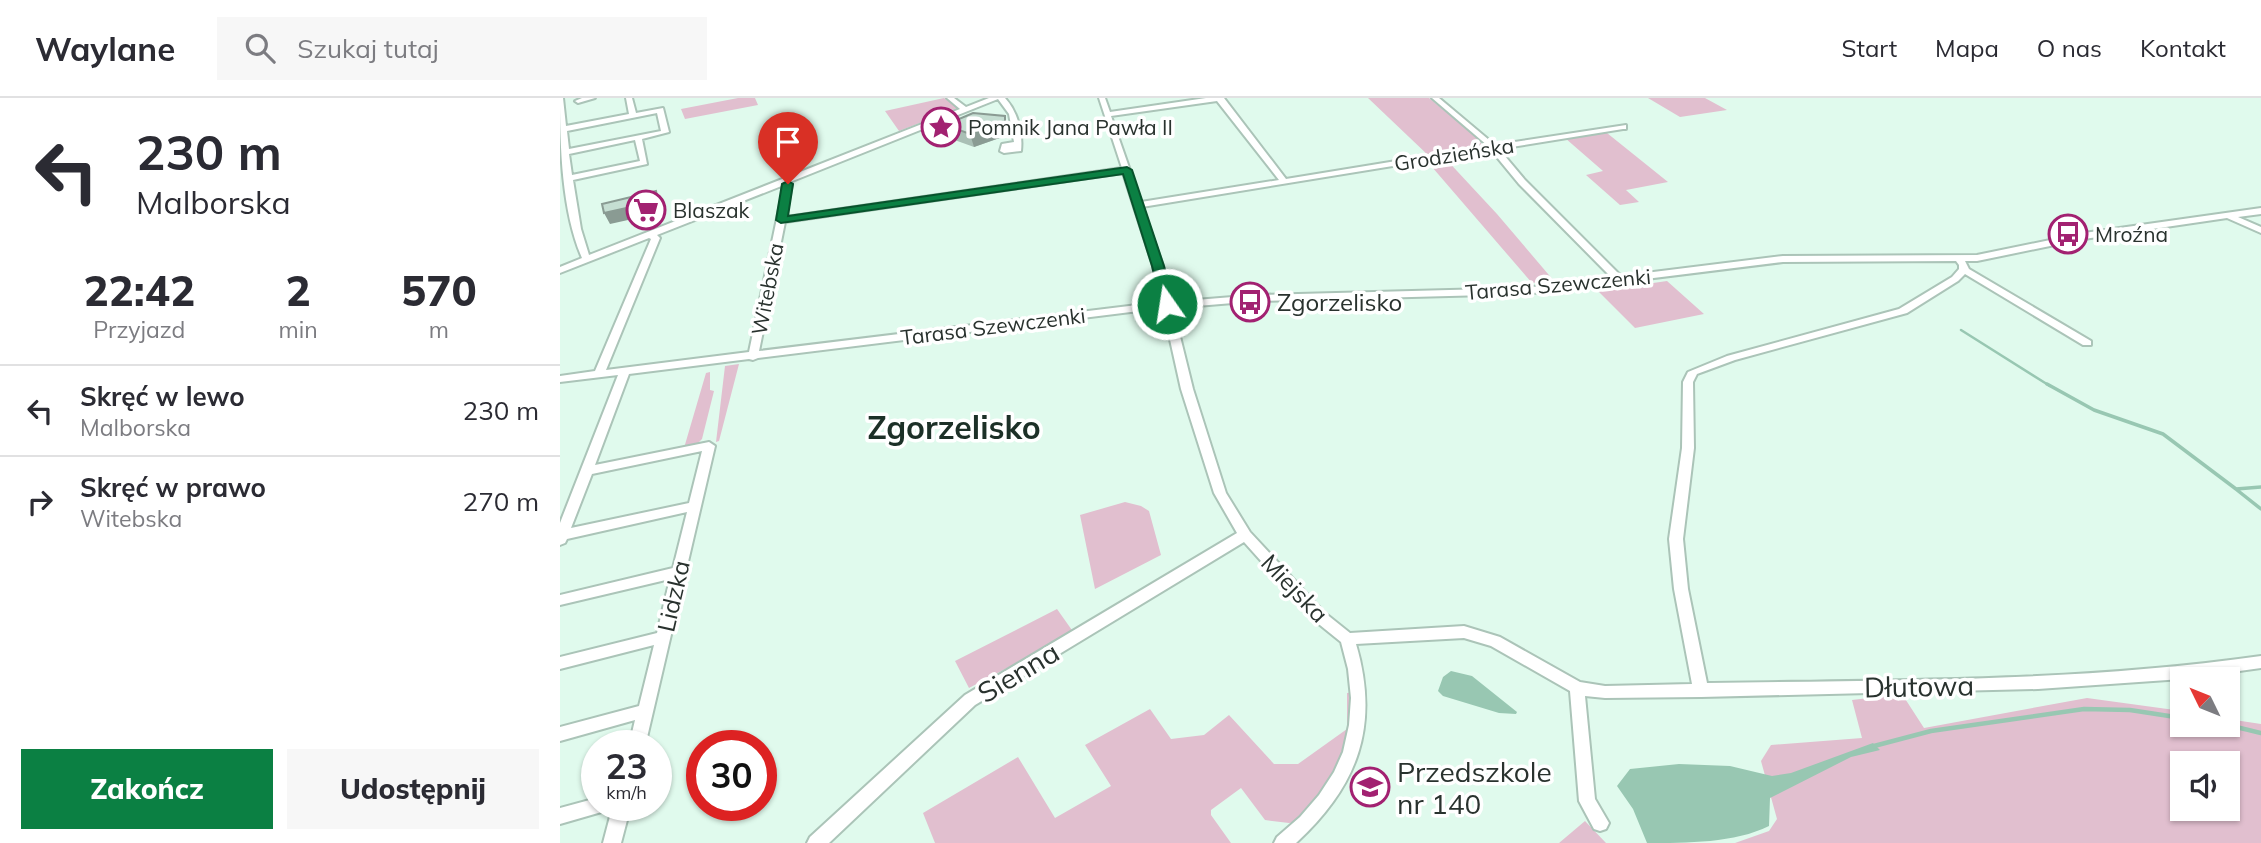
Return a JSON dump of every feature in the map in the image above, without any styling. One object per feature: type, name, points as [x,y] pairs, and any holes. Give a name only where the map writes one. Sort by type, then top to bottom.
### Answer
[{"type":"street","points":[[560,98],[582,248],[587,260]]},
{"type":"street","points":[[578,100],[592,98]]},
{"type":"street","points":[[629,98],[633,115]]},
{"type":"street","points":[[950,98],[966,110]]},
{"type":"street","points":[[560,270],[995,98]]},
{"type":"street","points":[[1001,98],[1014,115],[1018,143]]},
{"type":"street","points":[[1102,98],[1158,266],[1167,304]]},
{"type":"street","points":[[1108,114],[1220,98],[1284,181]]},
{"type":"street","points":[[1436,98],[1493,148],[1525,185],[1619,280]]},
{"type":"street","points":[[563,132],[660,110],[666,132],[567,152]]},
{"type":"street","name":"Grodzieńska","points":[[1137,205],[1622,127]]},
{"type":"street","points":[[571,178],[644,162],[638,138]]},
{"type":"street","points":[[781,220],[1127,170]]},
{"type":"street","name":"Witebska","points":[[753,357],[788,184],[783,182]]},
{"type":"street","name":"Tarasa Szewczenki","points":[[560,379],[1167,304],[1316,295],[1525,291],[1783,259],[1962,265],[2108,232],[2261,211]]},
{"type":"street","points":[[2229,215],[2261,230]]},
{"type":"street","points":[[599,375],[656,238],[651,235]]},
{"type":"street","points":[[1701,691],[1676,549],[1677,522],[1688,448],[1688,382],[1693,372],[1731,358],[1903,311],[1937,292],[1962,265],[2087,343]]},
{"type":"street","name":"Miejska","points":[[1167,304],[1187,389],[1220,493],[1245,536],[1320,617],[1348,639],[1464,632],[1494,641],[1577,688]]},
{"type":"street","points":[[561,537],[625,371]]},
{"type":"street","name":"Lidzka","points":[[586,471],[709,446],[641,730]]},
{"type":"street","points":[[561,537],[695,506]]},
{"type":"street","name":"Sienna","points":[[817,843],[970,699],[1245,536]]},
{"type":"street","points":[[560,600],[679,572]]},
{"type":"street","points":[[560,663],[664,637]]},
{"type":"street","points":[[1283,843],[1321,807],[1337,781],[1355,740],[1361,690],[1358,669],[1348,639]]},
{"type":"street","name":"Dłutowa","points":[[1577,688],[1605,692],[1701,691],[2038,683],[2185,673],[2261,662]]},
{"type":"street","points":[[1577,688],[1587,801],[1600,823]]},
{"type":"street","points":[[560,734],[645,711]]},
{"type":"street","points":[[560,816],[581,810]]},
{"type":"street","points":[[612,843],[618,821]]},
{"type":"shaded area","points":[[738,98],[755,98],[758,105],[685,119],[681,109]]},
{"type":"shaded area","points":[[944,98],[958,108],[899,131],[885,111]]},
{"type":"shaded area","points":[[1368,98],[1429,98],[1474,135],[1485,148],[1430,157]]},
{"type":"shaded area","points":[[1648,98],[1705,98],[1727,110],[1680,117]]},
{"type":"shaded area","points":[[1607,133],[1668,182],[1626,190],[1639,202],[1620,205],[1586,175],[1603,171],[1565,138]]},
{"type":"shaded area","points":[[1444,157],[1554,281],[1532,283],[1426,160]]},
{"type":"shaded area","points":[[1667,281],[1704,314],[1635,328],[1598,291]]},
{"type":"shaded area","points":[[739,364],[719,441],[716,442],[725,366]]},
{"type":"shaded area","points":[[710,372],[710,390],[714,391],[702,439],[695,446],[684,448],[706,373]]},
{"type":"shaded area","points":[[1125,502],[1149,511],[1161,555],[1095,589],[1080,515]]},
{"type":"shaded area","points":[[1057,609],[1074,633],[969,688],[955,661]]},
{"type":"shaded area","points":[[1451,671],[1472,676],[1517,712],[1516,714],[1499,713],[1443,696],[1438,691],[1443,677]]},
{"type":"shaded area","points":[[1357,692],[1351,738],[1318,803],[1299,822],[1265,820],[1241,788],[1211,810],[1211,815],[1231,843],[935,843],[923,813],[1018,757],[1055,818],[1111,786],[1085,745],[1150,709],[1171,739],[1204,735],[1229,715],[1274,764],[1298,764],[1347,729],[1347,693]]},
{"type":"shaded area","points":[[1902,694],[1924,728],[2087,698],[2170,709],[2170,737],[2240,737],[2240,721],[2261,724],[2261,843],[1735,843],[1769,831],[1777,819],[1761,761],[1771,745],[1862,738],[1852,700]]},
{"type":"shaded area","points":[[1873,743],[1880,750],[1851,757],[1770,798],[1769,826],[1726,839],[1647,843],[1633,809],[1617,786],[1630,769],[1679,764],[1730,766],[1772,776],[1791,773]]},
{"type":"shaded area","points":[[1585,821],[1606,843],[1559,843]]},
{"type":"building","points":[[973,113],[1005,116],[1005,122],[970,134],[945,125]]},
{"type":"building","points":[[656,191],[658,201],[604,213],[602,204]]},
{"type":"waterway","points":[[1961,330],[2050,386]]},
{"type":"waterway","points":[[2047,384],[2094,410],[2163,434],[2236,489],[2261,487]]},
{"type":"waterway","points":[[2237,490],[2261,509]]},
{"type":"waterway","points":[[1874,746],[1931,731],[2084,709],[2130,710],[2170,716]]},
{"type":"waterway","points":[[2240,728],[2261,733]]},
{"type":"place","name":"Pomnik Jana Pawła II","points":[[941,127]]},
{"type":"place","name":"Blaszak","points":[[646,210]]},
{"type":"place","name":"Mroźna","points":[[2068,234]]},
{"type":"place","name":"Zgorzelisko","points":[[1250,302]]},
{"type":"place","name":"Przedszkole nr 140","points":[[1370,787]]},
{"type":"district","name":"Zgorzelisko","points":[[954,427]]},
{"type":"route","points":[[788,184],[781,220],[1127,170],[1158,266],[1167,304]]}]
